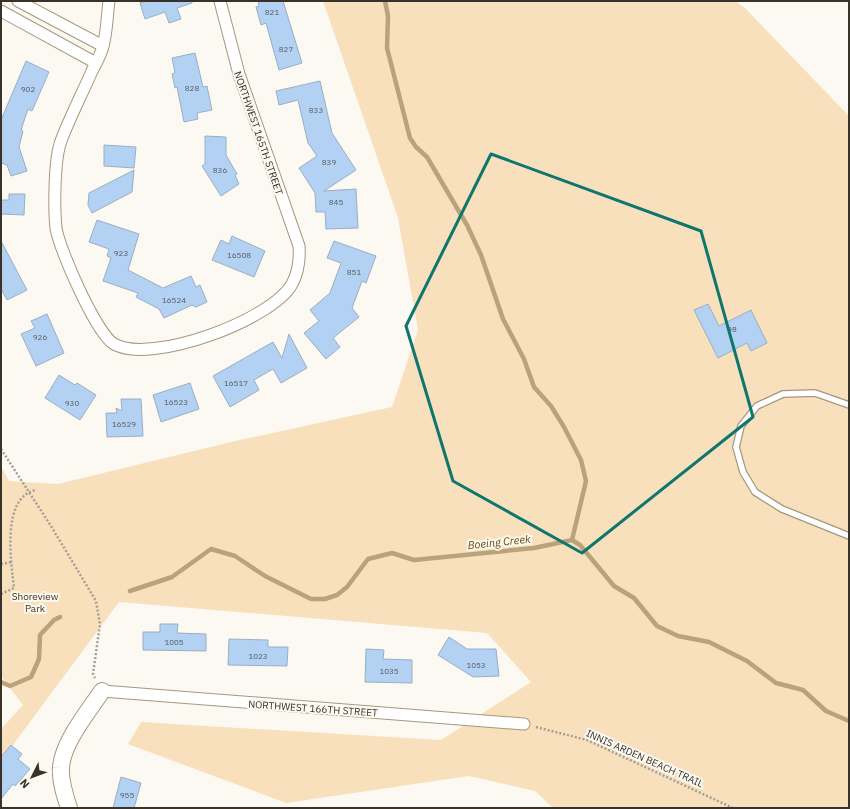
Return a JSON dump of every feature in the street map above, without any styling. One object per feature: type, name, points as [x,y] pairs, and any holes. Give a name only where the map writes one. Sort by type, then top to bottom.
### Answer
[{"type":"street","points":[[18,1],[103,46]]},
{"type":"street","points":[[1,12],[96,64],[103,46],[109,1]]},
{"type":"street","name":"NORTHWEST 165TH STREET","points":[[96,64],[60,142],[55,186],[56,229],[64,254],[99,328],[113,344],[128,350],[152,350],[201,340],[261,312],[292,285],[300,264],[299,246],[239,74],[220,1]]},
{"type":"street","points":[[69,808],[64,792],[61,768],[66,748],[102,691]]},
{"type":"street","name":"NORTHWEST 166TH STREET","points":[[102,691],[524,724]]},
{"type":"lane","points":[[849,405],[815,393],[783,394],[757,406],[740,426],[736,447],[743,472],[755,492],[782,509],[849,536]]},
{"type":"path","points":[[1,449],[29,491],[96,601],[100,624],[93,674],[102,691]]},
{"type":"path","points":[[1,594],[14,588],[10,540],[15,507],[29,491],[36,490]]},
{"type":"path","points":[[1,564],[12,562]]},
{"type":"path","name":"INNIS ARDEN BEACH TRAIL","points":[[524,724],[587,740],[733,808]]},
{"type":"highlighted area","points":[[491,154],[701,231],[753,417],[582,553],[453,481],[406,326]]},
{"type":"green space","name":"Shoreview Park","points":[[323,1],[735,1],[745,8],[849,116],[849,808],[553,808],[535,791],[469,776],[286,803],[128,744],[141,722],[441,740],[531,682],[487,633],[119,602],[1,761],[1,729],[23,705],[1,676],[1,466],[9,481],[58,484],[235,441],[392,407],[418,330],[398,218]]},
{"type":"building","points":[[146,1],[192,1],[192,3],[177,8],[181,19],[169,23],[165,12],[145,19],[140,3]]},
{"type":"building","points":[[258,1],[283,1],[302,63],[279,70],[266,23],[261,25],[256,7],[259,6]]},
{"type":"building","points":[[195,53],[203,87],[207,86],[212,110],[197,113],[198,119],[184,122],[177,87],[175,88],[172,74],[175,73],[172,58]]},
{"type":"building","points":[[26,61],[49,72],[32,111],[28,109],[21,130],[23,131],[19,147],[27,171],[11,176],[7,165],[1,163],[1,120]]},
{"type":"building","points":[[320,81],[332,133],[356,170],[324,191],[356,189],[358,228],[326,229],[325,212],[316,212],[315,193],[299,168],[317,156],[308,143],[298,100],[279,105],[276,91]]},
{"type":"building","points":[[205,136],[226,137],[226,155],[237,174],[235,175],[239,184],[221,196],[202,166],[205,164]]},
{"type":"building","points":[[104,145],[136,147],[134,168],[104,166]]},
{"type":"building","points":[[134,170],[132,192],[92,213],[88,205],[89,193]]},
{"type":"building","points":[[9,194],[25,194],[24,215],[1,214],[1,200],[9,200]]},
{"type":"building","points":[[97,220],[139,234],[128,270],[163,288],[191,276],[196,287],[200,285],[207,302],[196,307],[192,305],[164,318],[159,309],[136,297],[138,293],[103,281],[111,258],[107,256],[109,249],[89,242]]},
{"type":"building","points":[[232,236],[265,251],[254,277],[212,260],[221,240],[229,244]]},
{"type":"building","points":[[1,241],[27,290],[7,300],[1,289]]},
{"type":"building","points":[[334,241],[376,256],[366,283],[362,281],[352,308],[359,317],[333,338],[340,347],[326,359],[304,333],[319,321],[310,310],[330,293],[341,263],[327,258]]},
{"type":"building","points":[[708,304],[719,326],[751,310],[767,343],[751,351],[747,343],[718,358],[694,310]]},
{"type":"building","points":[[47,314],[64,353],[36,366],[21,334],[35,328],[31,321]]},
{"type":"building","points":[[289,334],[307,368],[281,383],[273,369],[254,380],[259,390],[230,407],[213,376],[273,342],[282,358]]},
{"type":"building","points":[[59,375],[75,385],[77,383],[96,395],[80,420],[45,398]]},
{"type":"building","points":[[190,383],[199,409],[161,422],[153,395]]},
{"type":"building","points":[[121,399],[141,399],[143,436],[107,437],[106,413],[117,413],[116,408],[122,411]]},
{"type":"building","points":[[160,624],[178,624],[177,633],[206,634],[206,651],[143,650],[143,632],[160,632]]},
{"type":"building","points":[[449,637],[467,649],[496,649],[499,676],[473,677],[438,655]]},
{"type":"building","points":[[229,639],[268,640],[268,647],[288,647],[287,666],[228,665]]},
{"type":"building","points":[[366,649],[384,650],[383,659],[412,660],[412,683],[365,682]]},
{"type":"building","points":[[11,745],[22,754],[18,759],[30,769],[15,786],[13,784],[1,799],[1,757]]},
{"type":"building","points":[[121,777],[141,783],[134,808],[113,808]]},
{"type":"waterway","points":[[385,1],[388,16],[387,48],[410,138],[416,147],[427,157],[467,225],[481,255],[503,319],[524,359],[534,387],[551,406],[581,460],[586,481],[572,540]]},
{"type":"waterway","name":"Boeing Creek","points":[[130,591],[172,577],[211,549],[235,556],[265,576],[311,599],[325,599],[337,595],[347,587],[368,559],[392,553],[414,560],[534,548],[572,540],[580,545],[614,586],[634,598],[657,626],[678,636],[709,642],[747,661],[776,683],[803,690],[826,711],[849,721]]},
{"type":"waterway","name":"Boeing Creek","points":[[1,682],[10,686],[31,677],[39,659],[40,635],[54,620],[60,617]]}]
